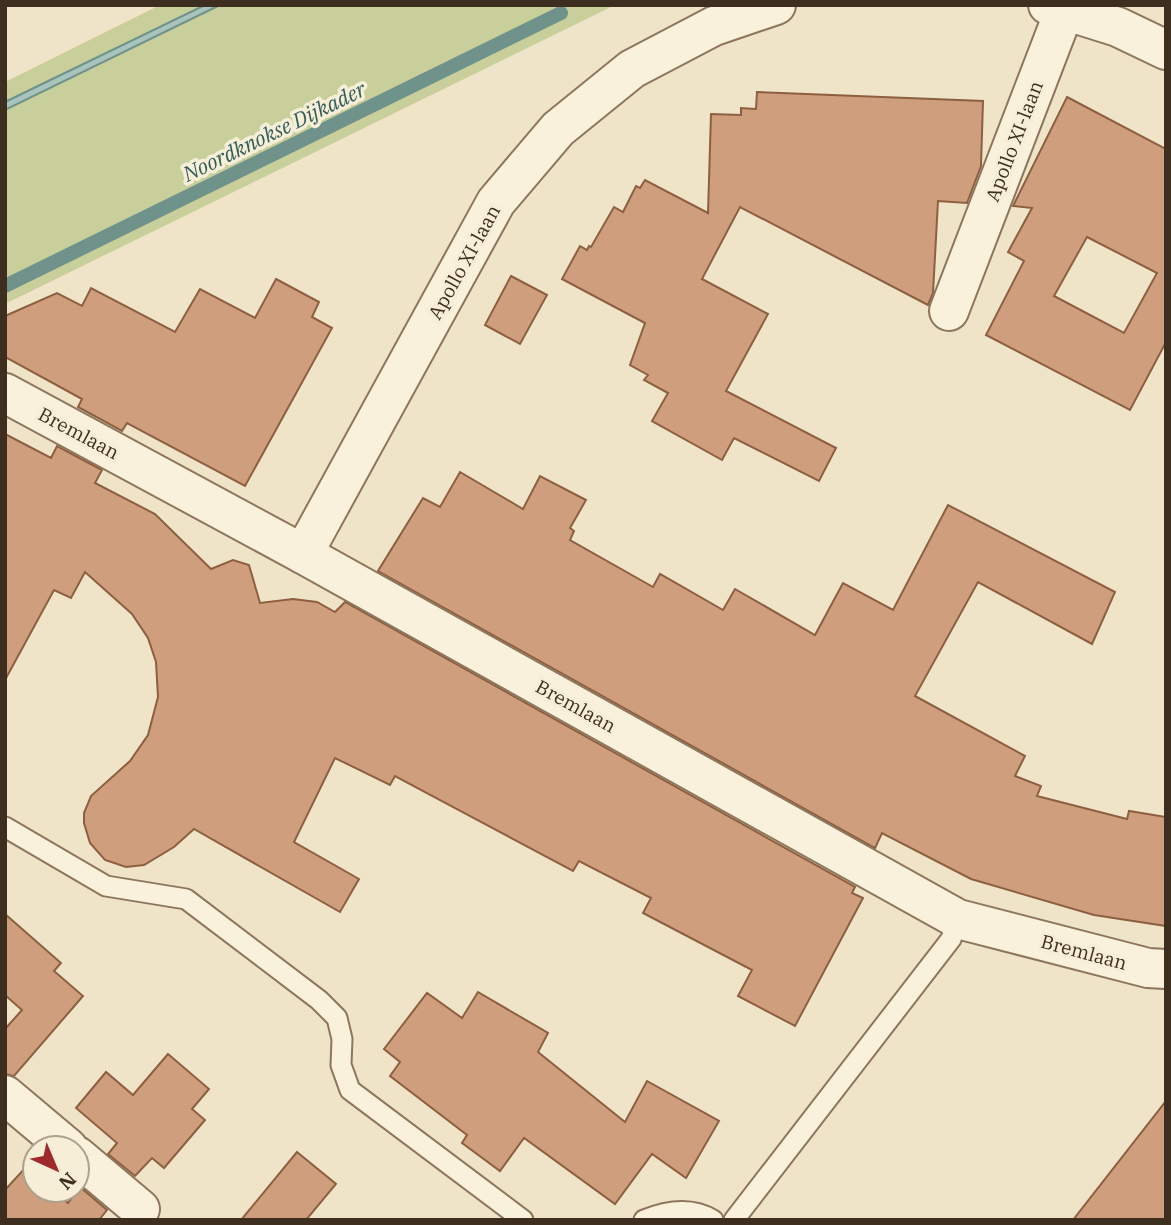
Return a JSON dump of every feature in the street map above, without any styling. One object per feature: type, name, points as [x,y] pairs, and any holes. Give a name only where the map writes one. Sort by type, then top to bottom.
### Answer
[{"type":"street","name":"Apollo XI-laan","points":[[303,554],[496,202],[558,129],[632,69],[714,26],[776,5]]},
{"type":"street","name":"Apollo XI-laan","points":[[949,311],[1057,7],[1118,27],[1166,50]]},
{"type":"street","name":"Bremlaan","points":[[5,393],[303,554],[958,919],[1149,968],[1166,969]]},
{"type":"street","points":[[5,1095],[51,1134]]},
{"type":"street","points":[[91,1168],[139,1209]]},
{"type":"lane","points":[[5,827],[106,887],[186,899],[208,915],[318,1000],[337,1018],[342,1039],[341,1065],[350,1090],[523,1220]]},
{"type":"lane","points":[[734,1220],[951,939],[958,919]]},
{"type":"lane","points":[[644,1220],[664,1212],[702,1213],[713,1220]]},
{"type":"green space","points":[[160,5],[205,5],[5,102],[5,82]]},
{"type":"green space","points":[[220,5],[615,5],[5,304],[5,110]]},
{"type":"water","points":[[205,5],[220,5],[5,110],[5,102]]},
{"type":"building","points":[[757,92],[983,101],[981,166],[967,203],[938,201],[933,293],[928,305],[740,207],[702,279],[768,314],[726,391],[836,448],[819,481],[734,438],[722,460],[652,421],[668,393],[644,380],[648,375],[630,365],[645,323],[562,279],[580,246],[587,250],[591,247],[614,207],[623,212],[636,186],[640,188],[645,180],[708,213],[711,114],[741,115],[741,108],[756,109]]},
{"type":"building","points":[[1067,97],[1166,149],[1166,342],[1130,410],[986,335],[1024,261],[1008,252],[1032,208],[1013,206]],"holes":[[[1087,237],[1157,273],[1124,333],[1054,296]]]},
{"type":"building","points":[[511,276],[547,295],[520,344],[485,325]]},
{"type":"building","points":[[276,279],[319,302],[312,317],[332,328],[245,486],[127,423],[122,431],[78,407],[82,399],[5,357],[5,316],[57,293],[82,306],[91,288],[175,332],[200,289],[255,318]]},
{"type":"building","points":[[5,434],[51,458],[57,446],[102,470],[95,483],[155,514],[211,569],[233,560],[249,565],[260,603],[293,599],[317,602],[335,612],[345,602],[855,887],[852,893],[863,898],[795,1026],[738,996],[752,970],[643,913],[651,898],[579,861],[573,871],[395,776],[390,785],[335,758],[294,842],[359,879],[340,912],[194,829],[174,847],[144,865],[126,867],[105,860],[90,843],[84,813],[91,796],[130,761],[148,735],[158,697],[156,662],[148,638],[132,614],[85,572],[71,598],[54,590],[5,680]]},
{"type":"building","points":[[460,472],[523,509],[540,476],[586,500],[570,528],[574,531],[570,540],[653,587],[660,574],[723,610],[735,589],[815,635],[843,583],[893,610],[948,505],[1115,592],[1092,644],[978,582],[915,696],[1025,756],[1015,776],[1041,786],[1037,796],[1127,819],[1129,811],[1166,817],[1166,926],[1094,915],[971,879],[882,833],[875,848],[378,571],[423,498],[440,507]]},
{"type":"building","points":[[5,914],[61,963],[54,971],[83,996],[14,1076],[5,1074],[5,1029],[22,1010],[5,995]]},
{"type":"building","points":[[478,992],[548,1033],[538,1052],[625,1122],[647,1081],[719,1121],[686,1178],[652,1154],[615,1204],[524,1138],[500,1171],[462,1143],[467,1135],[390,1076],[400,1062],[384,1049],[427,993],[462,1018]]},
{"type":"building","points":[[168,1054],[209,1089],[192,1109],[205,1120],[164,1168],[152,1158],[135,1176],[108,1154],[117,1143],[76,1108],[106,1072],[133,1095]]},
{"type":"building","points":[[1166,1101],[1166,1220],[1073,1220]]},
{"type":"building","points":[[297,1152],[336,1184],[306,1220],[241,1220]]},
{"type":"building","points":[[21,1172],[21,1204],[91,1204],[91,1196],[107,1210],[99,1220],[5,1220],[5,1190]]},
{"type":"waterway","name":"Noordknokse Dijkader","points":[[5,286],[561,13]]}]
